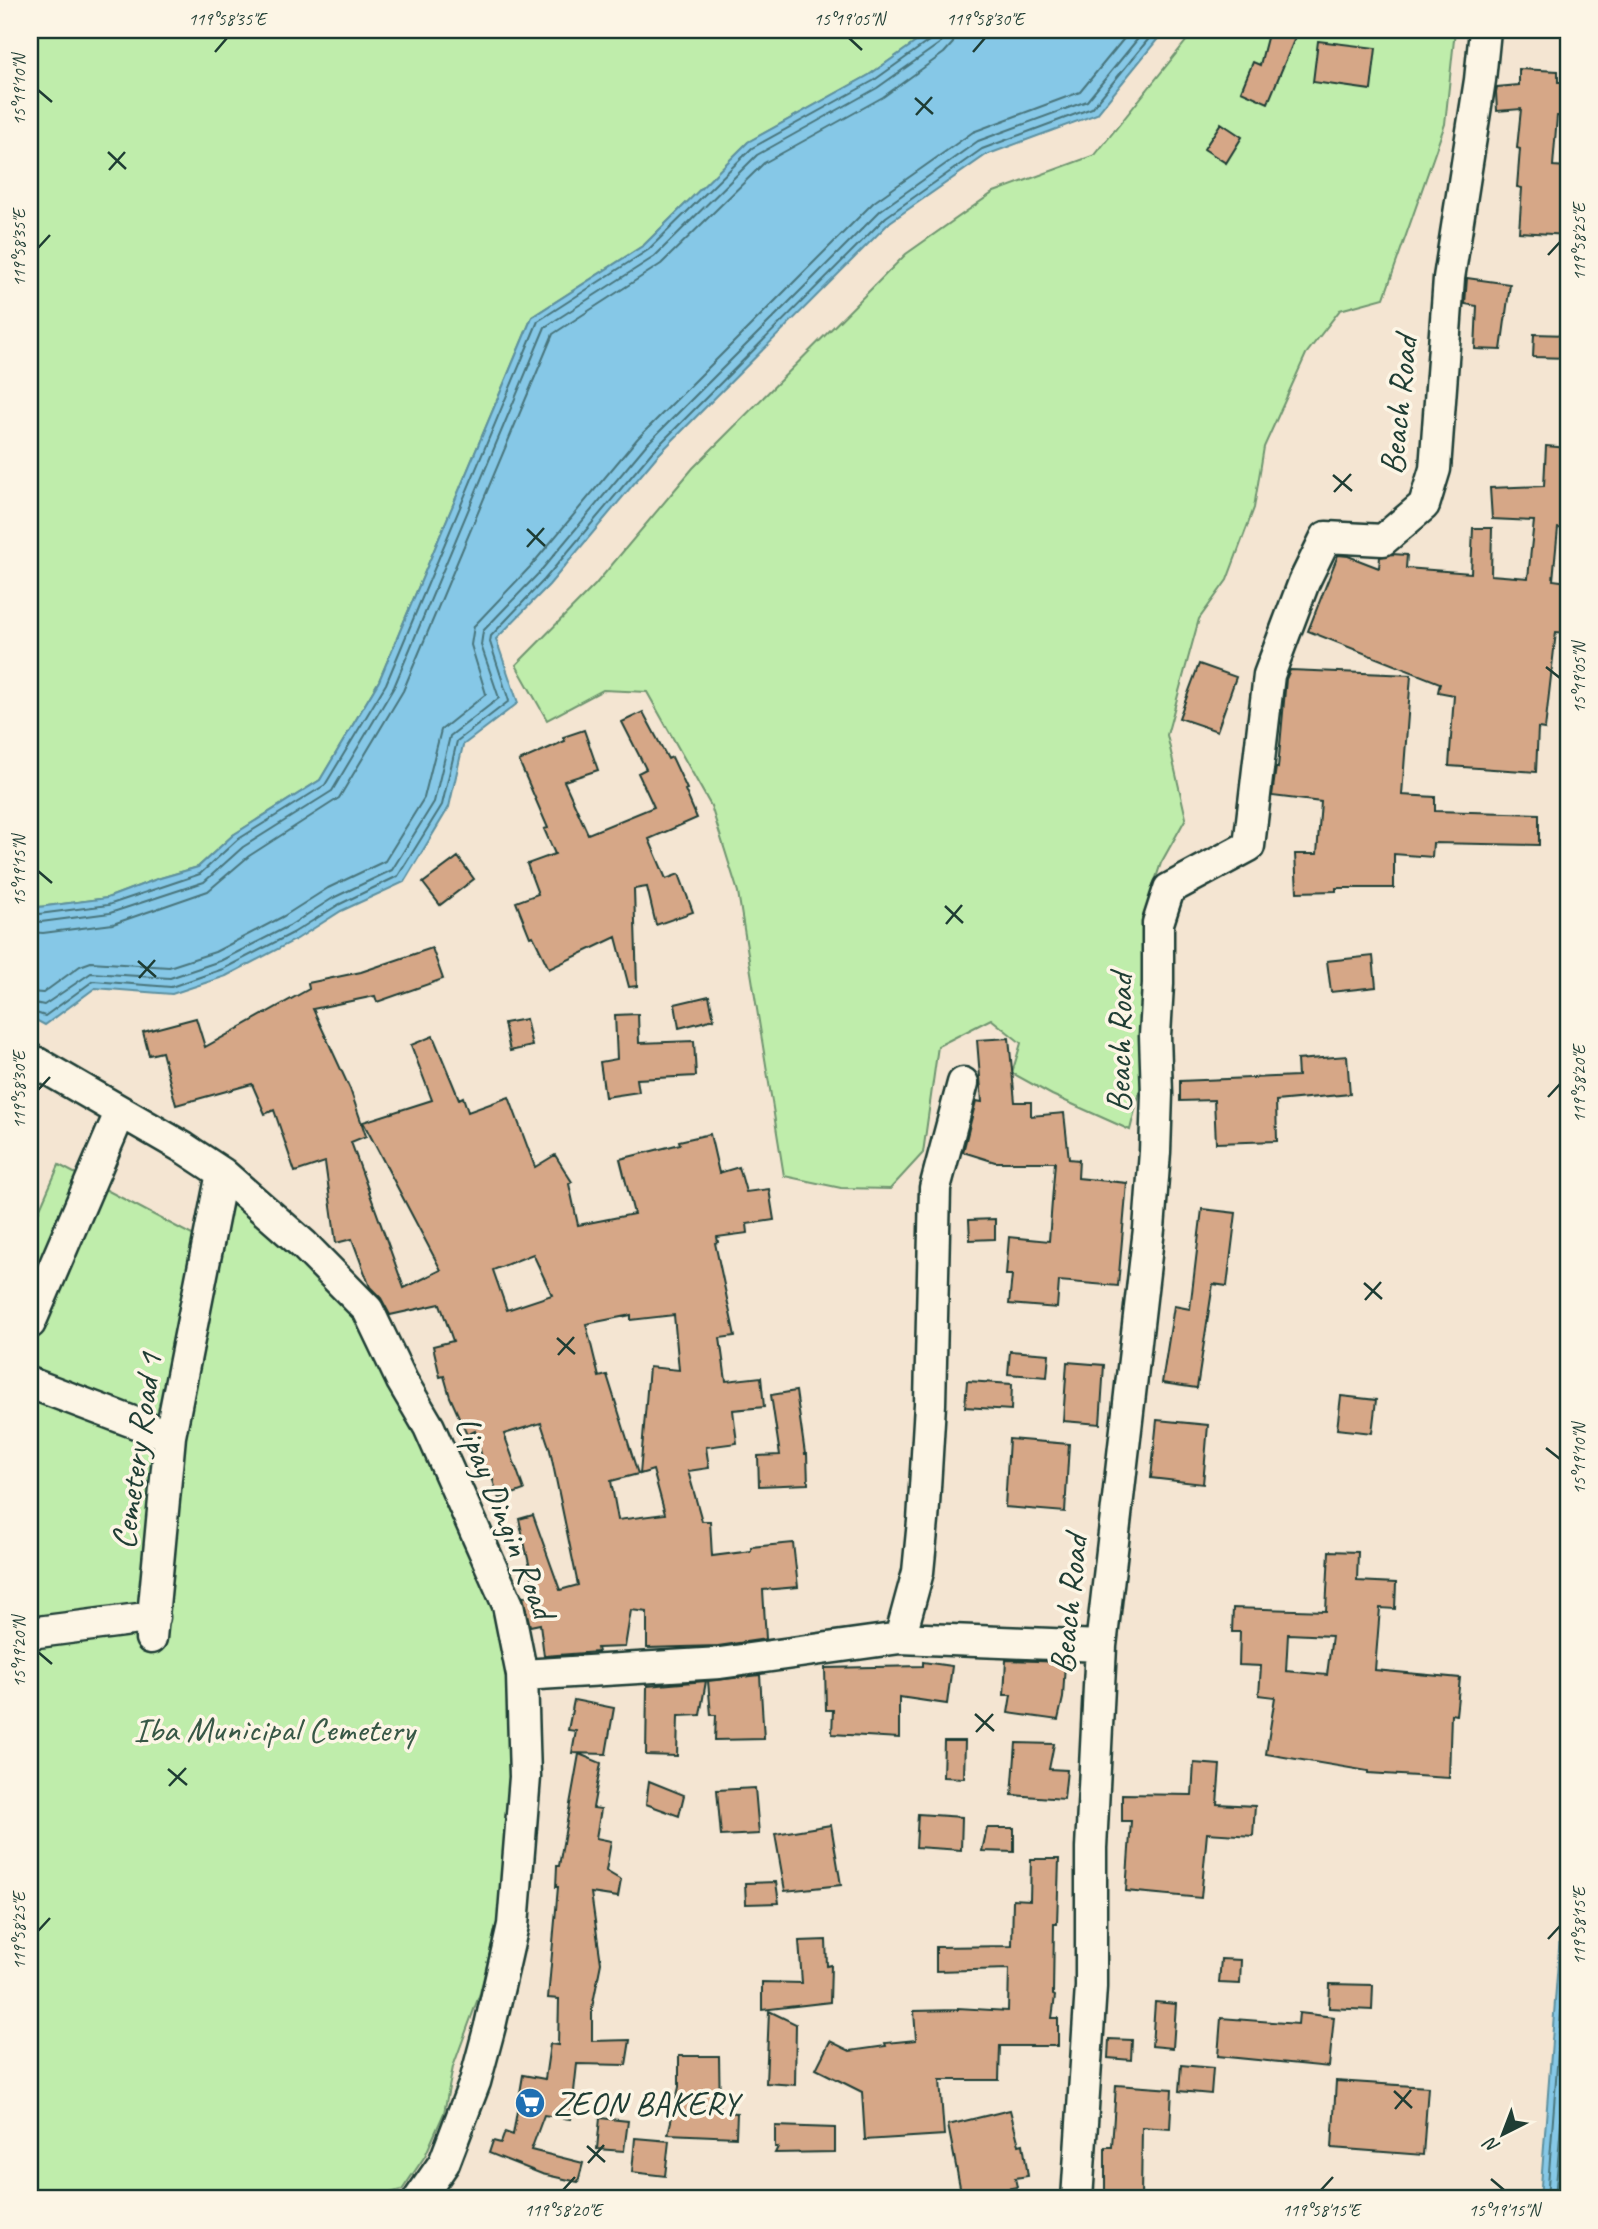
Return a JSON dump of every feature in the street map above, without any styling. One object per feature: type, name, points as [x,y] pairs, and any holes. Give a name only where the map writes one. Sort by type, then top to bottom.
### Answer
[{"type":"street","name":"Beach Road","points":[[1077,2199],[1091,1987],[1091,1848],[1101,1646],[1156,1152],[1158,923],[1169,889],[1249,846],[1269,675],[1304,582],[1326,537],[1383,540],[1424,505],[1435,469],[1449,278],[1480,80],[1485,30]]},
{"type":"street","name":"Lipay Dingin Road","points":[[30,1059],[222,1173],[304,1245],[368,1310],[402,1381],[429,1427],[508,1605],[522,1675],[525,1777],[513,1925],[475,2082],[444,2163],[419,2199]]},
{"type":"street","points":[[900,1639],[918,1572],[923,1521],[930,1404],[935,1188],[963,1083]]},
{"type":"street","points":[[30,1323],[120,1113]]},
{"type":"street","name":"Cemetery Road 1","points":[[30,1633],[153,1628],[170,1436],[222,1173]]},
{"type":"street","points":[[30,1384],[170,1436]]},
{"type":"street","points":[[522,1675],[720,1662],[900,1639],[1101,1646]]},
{"type":"green space","points":[[30,30],[933,30],[869,75],[748,142],[644,245],[532,317],[379,681],[320,780],[233,835],[198,867],[107,898],[39,907],[30,903]]},
{"type":"green space","points":[[1195,30],[1455,30],[1445,124],[1384,298],[1340,310],[1306,354],[1264,447],[1254,508],[1227,580],[1199,619],[1167,735],[1186,818],[1161,863],[1151,893],[1150,1050],[1130,1130],[1052,1095],[1012,1073],[1021,1043],[991,1019],[938,1046],[923,1153],[890,1189],[841,1188],[784,1176],[738,892],[711,806],[647,692],[603,690],[547,720],[516,665],[595,585],[693,468],[906,254],[994,192],[1095,155]]},
{"type":"green space","name":"Iba Municipal Cemetery","points":[[59,1165],[211,1245],[223,1187],[366,1321],[502,1610],[520,1779],[501,1908],[480,1993],[453,2067],[444,2113],[425,2156],[402,2190],[364,2199],[30,2199],[30,1231]]},
{"type":"water","points":[[933,30],[1165,30],[1097,114],[986,155],[890,222],[657,456],[549,585],[496,639],[518,703],[463,745],[449,807],[404,882],[341,911],[297,939],[226,976],[172,994],[95,988],[45,1025],[30,1017],[30,903],[39,907],[107,898],[198,867],[233,835],[320,780],[379,681],[532,317],[644,245],[748,142],[869,75]]},
{"type":"water","points":[[1568,1830],[1568,2199],[1540,2199]]},
{"type":"building","points":[[1269,30],[1294,30],[1292,37],[1295,38],[1268,103],[1241,91],[1253,62],[1260,65]]},
{"type":"building","points":[[1318,41],[1376,48],[1371,90],[1313,82]]},
{"type":"building","points":[[1519,69],[1558,71],[1558,82],[1568,82],[1568,116],[1557,116],[1553,166],[1568,167],[1568,235],[1519,232],[1522,188],[1517,187],[1520,149],[1517,148],[1521,109],[1497,111],[1496,92],[1497,87],[1519,85]]},
{"type":"building","points":[[1221,123],[1242,137],[1226,163],[1204,149]]},
{"type":"building","points":[[1467,278],[1510,284],[1501,350],[1475,349],[1477,306],[1465,304]]},
{"type":"building","points":[[1534,334],[1568,335],[1568,358],[1533,357]]},
{"type":"building","points":[[1546,446],[1568,448],[1568,529],[1558,528],[1553,580],[1568,582],[1568,633],[1556,632],[1545,729],[1538,728],[1536,772],[1449,766],[1454,695],[1438,692],[1440,683],[1308,631],[1338,555],[1379,568],[1380,557],[1392,554],[1407,555],[1406,568],[1471,573],[1473,528],[1492,528],[1491,575],[1528,578],[1534,521],[1492,519],[1490,488],[1544,486]]},
{"type":"building","points":[[1199,664],[1236,677],[1217,731],[1179,718]]},
{"type":"building","points":[[1290,670],[1411,675],[1402,795],[1435,797],[1435,811],[1539,814],[1539,845],[1433,843],[1432,857],[1394,854],[1394,888],[1336,888],[1336,891],[1297,892],[1295,854],[1317,854],[1321,802],[1272,796],[1276,767],[1278,768],[1286,679]]},
{"type":"building","points":[[643,712],[668,759],[672,757],[697,818],[649,839],[666,879],[679,874],[693,912],[656,925],[647,887],[634,889],[637,986],[629,987],[616,937],[549,969],[533,936],[530,937],[516,902],[538,894],[527,864],[555,854],[544,829],[548,828],[519,761],[565,741],[563,737],[584,730],[598,770],[564,781],[588,834],[654,807],[638,773],[646,769],[622,722]]},
{"type":"building","points":[[458,857],[474,879],[440,905],[423,883]]},
{"type":"building","points":[[432,948],[443,979],[377,1002],[375,996],[313,1009],[350,1089],[366,1136],[351,1142],[404,1288],[441,1270],[363,1122],[432,1100],[411,1045],[433,1036],[459,1099],[463,1097],[468,1112],[509,1097],[535,1167],[555,1155],[572,1182],[569,1184],[578,1225],[634,1214],[620,1159],[710,1134],[719,1173],[739,1167],[746,1192],[769,1189],[774,1220],[747,1224],[748,1233],[717,1237],[718,1242],[715,1243],[735,1336],[720,1338],[726,1381],[761,1377],[764,1407],[733,1410],[737,1443],[706,1447],[709,1468],[688,1471],[702,1521],[710,1521],[712,1556],[751,1551],[751,1547],[793,1543],[798,1587],[763,1590],[766,1639],[718,1646],[647,1648],[647,1612],[631,1610],[625,1647],[544,1656],[540,1624],[530,1626],[523,1597],[536,1595],[519,1519],[533,1515],[560,1590],[578,1585],[550,1450],[541,1423],[504,1434],[524,1490],[499,1499],[489,1468],[485,1469],[475,1431],[467,1435],[444,1376],[440,1377],[433,1346],[453,1341],[440,1304],[390,1315],[381,1298],[370,1287],[352,1239],[336,1243],[325,1162],[295,1172],[274,1110],[265,1114],[252,1084],[176,1105],[162,1052],[149,1055],[143,1032],[196,1018],[205,1047],[309,989],[308,983],[361,972]],"holes":[[[533,1254],[552,1295],[507,1310],[493,1270]],[[631,1315],[631,1320],[674,1315],[679,1370],[649,1367],[640,1474],[653,1470],[665,1514],[618,1520],[611,1481],[638,1474],[607,1375],[599,1377],[586,1324]]]},
{"type":"building","points":[[1373,956],[1376,987],[1331,992],[1327,961]]},
{"type":"building","points":[[709,996],[714,1019],[679,1028],[675,1004]]},
{"type":"building","points":[[638,1014],[639,1043],[694,1041],[696,1076],[637,1079],[639,1092],[605,1097],[600,1062],[617,1059],[615,1015]]},
{"type":"building","points":[[526,1019],[532,1046],[510,1051],[504,1023]]},
{"type":"building","points":[[1009,1038],[1015,1102],[1031,1102],[1031,1116],[1064,1113],[1069,1159],[1079,1160],[1078,1178],[1127,1183],[1118,1286],[1059,1281],[1057,1308],[1009,1304],[1012,1275],[1006,1275],[1009,1237],[1049,1241],[1055,1162],[995,1162],[963,1152],[976,1101],[982,1102],[977,1040]]},
{"type":"building","points":[[1347,1056],[1350,1094],[1276,1101],[1277,1141],[1216,1143],[1214,1100],[1180,1101],[1180,1081],[1298,1076],[1297,1060]]},
{"type":"building","points":[[1202,1209],[1236,1213],[1227,1286],[1213,1284],[1197,1388],[1162,1383],[1174,1306],[1190,1309]]},
{"type":"building","points":[[995,1219],[995,1239],[970,1240],[969,1220]]},
{"type":"building","points":[[1010,1351],[1049,1354],[1047,1377],[1008,1374]]},
{"type":"building","points":[[1067,1362],[1104,1365],[1100,1424],[1063,1421]]},
{"type":"building","points":[[967,1381],[1012,1384],[1011,1410],[965,1407]]},
{"type":"building","points":[[796,1391],[807,1454],[808,1484],[759,1486],[758,1456],[780,1455],[771,1395]]},
{"type":"building","points":[[1341,1396],[1376,1400],[1372,1433],[1337,1429]]},
{"type":"building","points":[[1157,1420],[1208,1425],[1203,1484],[1151,1478]]},
{"type":"building","points":[[1009,1439],[1069,1444],[1065,1512],[1005,1507]]},
{"type":"building","points":[[1329,1551],[1358,1552],[1357,1581],[1396,1583],[1395,1609],[1380,1608],[1375,1670],[1460,1678],[1456,1715],[1451,1714],[1449,1778],[1368,1773],[1266,1754],[1275,1697],[1259,1695],[1261,1666],[1239,1665],[1240,1632],[1232,1632],[1233,1608],[1326,1611]],"holes":[[[1288,1634],[1332,1636],[1327,1675],[1286,1671]]]},
{"type":"building","points":[[1006,1660],[1065,1662],[1063,1698],[1058,1720],[1008,1713],[1011,1695],[1004,1695]]},
{"type":"building","points":[[923,1662],[952,1666],[947,1704],[899,1697],[899,1738],[832,1734],[833,1710],[826,1710],[825,1668],[923,1666]]},
{"type":"building","points":[[760,1675],[764,1739],[715,1740],[716,1715],[711,1715],[708,1681]]},
{"type":"building","points":[[706,1681],[700,1715],[678,1716],[677,1756],[646,1755],[647,1686]]},
{"type":"building","points":[[574,1700],[614,1708],[606,1754],[572,1753],[576,1731],[568,1730]]},
{"type":"building","points":[[944,1741],[965,1741],[964,1778],[943,1777]]},
{"type":"building","points":[[1016,1743],[1054,1744],[1049,1769],[1067,1770],[1064,1799],[1012,1795]]},
{"type":"building","points":[[579,1754],[601,1763],[593,1808],[601,1809],[596,1838],[611,1841],[606,1871],[621,1880],[618,1897],[591,1893],[601,1963],[592,2008],[592,2041],[630,2040],[626,2065],[577,2064],[571,2119],[544,2115],[531,2150],[583,2163],[578,2182],[542,2174],[489,2153],[493,2141],[501,2143],[505,2132],[513,2135],[523,2075],[545,2079],[550,2044],[558,2045],[559,1999],[548,1998],[558,1887],[557,1866]]},
{"type":"building","points":[[1194,1763],[1220,1765],[1217,1804],[1255,1806],[1253,1836],[1207,1833],[1201,1898],[1126,1891],[1131,1821],[1122,1821],[1122,1794],[1192,1795]]},
{"type":"building","points":[[649,1781],[684,1795],[679,1816],[646,1804]]},
{"type":"building","points":[[755,1788],[759,1834],[721,1836],[717,1790]]},
{"type":"building","points":[[918,1814],[962,1817],[961,1850],[916,1847]]},
{"type":"building","points":[[831,1825],[841,1885],[785,1891],[775,1834]]},
{"type":"building","points":[[987,1828],[1014,1828],[1014,1852],[982,1851]]},
{"type":"building","points":[[1031,1859],[1059,1859],[1057,1924],[1054,1924],[1055,1996],[1052,2018],[1058,2018],[1058,2046],[1000,2046],[999,2080],[940,2080],[944,2135],[865,2140],[862,2092],[816,2069],[830,2041],[850,2051],[886,2046],[885,2043],[916,2040],[914,2011],[958,2008],[1008,2011],[1009,1969],[936,1971],[936,1947],[1012,1946],[1013,1899],[1030,1900]]},
{"type":"building","points":[[776,1882],[779,1903],[746,1904],[745,1883]]},
{"type":"building","points":[[826,1940],[827,1966],[831,1965],[830,2002],[762,2010],[762,1982],[802,1983],[799,1941]]},
{"type":"building","points":[[1221,1959],[1241,1960],[1240,1984],[1219,1983]]},
{"type":"building","points":[[1330,1984],[1373,1985],[1372,2010],[1329,2008]]},
{"type":"building","points":[[1155,2002],[1176,2004],[1173,2048],[1152,2046]]},
{"type":"building","points":[[769,2011],[796,2024],[795,2085],[766,2083]]},
{"type":"building","points":[[1299,2013],[1334,2017],[1329,2067],[1218,2056],[1221,2018],[1298,2024]]},
{"type":"building","points":[[1109,2039],[1132,2040],[1131,2060],[1108,2058]]},
{"type":"building","points":[[679,2056],[719,2056],[720,2112],[737,2113],[736,2137],[668,2134],[679,2087]]},
{"type":"building","points":[[1181,2065],[1213,2068],[1211,2094],[1179,2091]]},
{"type":"building","points":[[1336,2081],[1428,2087],[1423,2155],[1332,2148]]},
{"type":"building","points":[[1116,2085],[1172,2089],[1170,2129],[1142,2127],[1141,2199],[1105,2199],[1105,2147],[1112,2147]]},
{"type":"building","points":[[1010,2110],[1019,2145],[1023,2144],[1028,2176],[1015,2178],[1017,2187],[962,2197],[948,2125]]},
{"type":"building","points":[[600,2118],[628,2121],[624,2151],[597,2149]]},
{"type":"building","points":[[775,2126],[835,2128],[835,2152],[775,2153],[778,2147],[775,2147]]},
{"type":"building","points":[[635,2138],[669,2141],[665,2176],[632,2172]]},
{"type":"place","name":"ZEON BAKERY","points":[[530,2103]]}]
